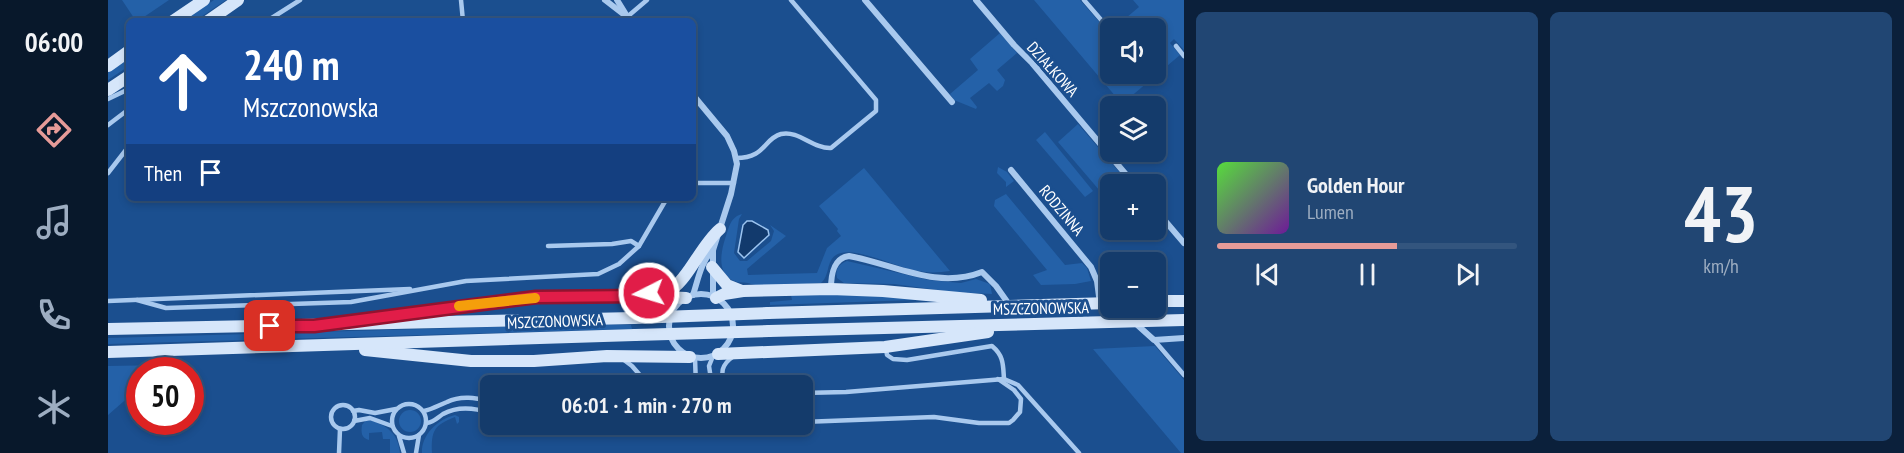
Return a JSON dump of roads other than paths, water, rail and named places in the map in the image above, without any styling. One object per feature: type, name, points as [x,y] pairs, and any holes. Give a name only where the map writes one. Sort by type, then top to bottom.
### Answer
[{"type":"main road","points":[[177,18],[204,0]]},
{"type":"main road","points":[[212,18],[238,0]]},
{"type":"main road","points":[[108,66],[126,53]]},
{"type":"main road","points":[[108,90],[126,78]]},
{"type":"main road","points":[[643,296],[670,290],[677,284],[704,246],[720,229]]},
{"type":"main road","points":[[712,267],[727,285],[743,291]]},
{"type":"main road","points":[[715,297],[743,291],[831,289],[883,291],[1033,305]]},
{"type":"main road","points":[[314,326],[536,297],[690,297]]},
{"type":"main road","points":[[1166,301],[1184,301]]},
{"type":"main road","name":"MSZCZONOWSKA","points":[[108,329],[634,318],[1100,303]]},
{"type":"main road","name":"MSZCZONOWSKA","points":[[108,352],[635,334],[1184,321]]},
{"type":"main road","points":[[716,355],[885,347],[1037,325]]},
{"type":"main road","points":[[319,346],[471,361],[534,361],[607,356],[693,357]]},
{"type":"street","points":[[605,0],[627,18]]},
{"type":"street","points":[[617,0],[627,18]]},
{"type":"street","points":[[865,0],[951,102]]},
{"type":"street","name":"DZIAŁKOWA","points":[[976,0],[1126,174]]},
{"type":"street","points":[[696,99],[722,129],[736,158],[734,183],[713,250],[715,297]]},
{"type":"street","name":"RODZINNA","points":[[1011,170],[1091,267],[1100,289]]},
{"type":"street","points":[[1166,222],[1184,243]]},
{"type":"street","points":[[690,297],[702,266],[708,254],[713,250]]},
{"type":"street","points":[[831,289],[831,277],[837,263],[840,259],[849,256],[932,278],[966,277],[982,272],[1008,303]]},
{"type":"street","points":[[701,294],[715,297],[730,312],[734,326],[731,340],[716,355],[693,357],[681,351],[674,344],[669,329],[672,314],[678,305],[690,297],[701,294]]},
{"type":"street","points":[[1133,322],[1154,340],[1184,338]]},
{"type":"lane","points":[[272,18],[300,0]]},
{"type":"lane","points":[[629,18],[647,0]]},
{"type":"lane","points":[[736,158],[754,156],[782,134],[799,136],[824,148],[831,147],[876,111],[876,100],[791,0]]},
{"type":"lane","points":[[1084,0],[1100,19]]},
{"type":"lane","points":[[462,1],[463,18]]},
{"type":"lane","points":[[1176,46],[1184,56]]},
{"type":"lane","points":[[108,99],[126,90]]},
{"type":"lane","points":[[108,125],[126,111]]},
{"type":"lane","points":[[108,173],[126,150]]},
{"type":"lane","points":[[696,183],[734,183]]},
{"type":"lane","points":[[137,300],[166,308],[351,302],[484,280],[598,274],[620,264],[639,246],[665,201]]},
{"type":"lane","points":[[548,246],[612,244],[632,241],[639,246]]},
{"type":"lane","points":[[108,301],[422,289]]},
{"type":"lane","points":[[1154,340],[1184,375]]},
{"type":"lane","points":[[885,347],[887,355],[898,360],[992,346],[1003,360],[1004,379]]},
{"type":"lane","points":[[723,375],[723,366],[739,354]]},
{"type":"lane","points":[[710,375],[709,366],[716,355]]},
{"type":"lane","points":[[607,356],[619,358],[632,366],[639,375]]},
{"type":"lane","points":[[693,357],[695,375]]},
{"type":"lane","points":[[813,422],[934,417],[979,423],[1008,423],[1020,412],[1021,399],[1014,390],[998,379]]},
{"type":"lane","points":[[813,393],[1004,379],[1018,385],[1079,453]]},
{"type":"lane","points":[[424,411],[448,401],[462,398],[480,399]]},
{"type":"lane","points":[[353,411],[375,413],[396,409],[409,403],[418,405],[424,411],[427,423]]},
{"type":"lane","points":[[339,429],[350,427],[354,421],[350,407],[342,406],[333,412],[332,421],[339,429],[339,453]]},
{"type":"lane","points":[[392,426],[392,416],[396,409]]},
{"type":"lane","points":[[416,453],[419,435],[427,423],[460,409],[480,410]]},
{"type":"lane","points":[[354,421],[370,418],[392,426],[398,434],[404,453]]},
{"type":"lane","points":[[398,434],[411,438],[419,435]]}]
